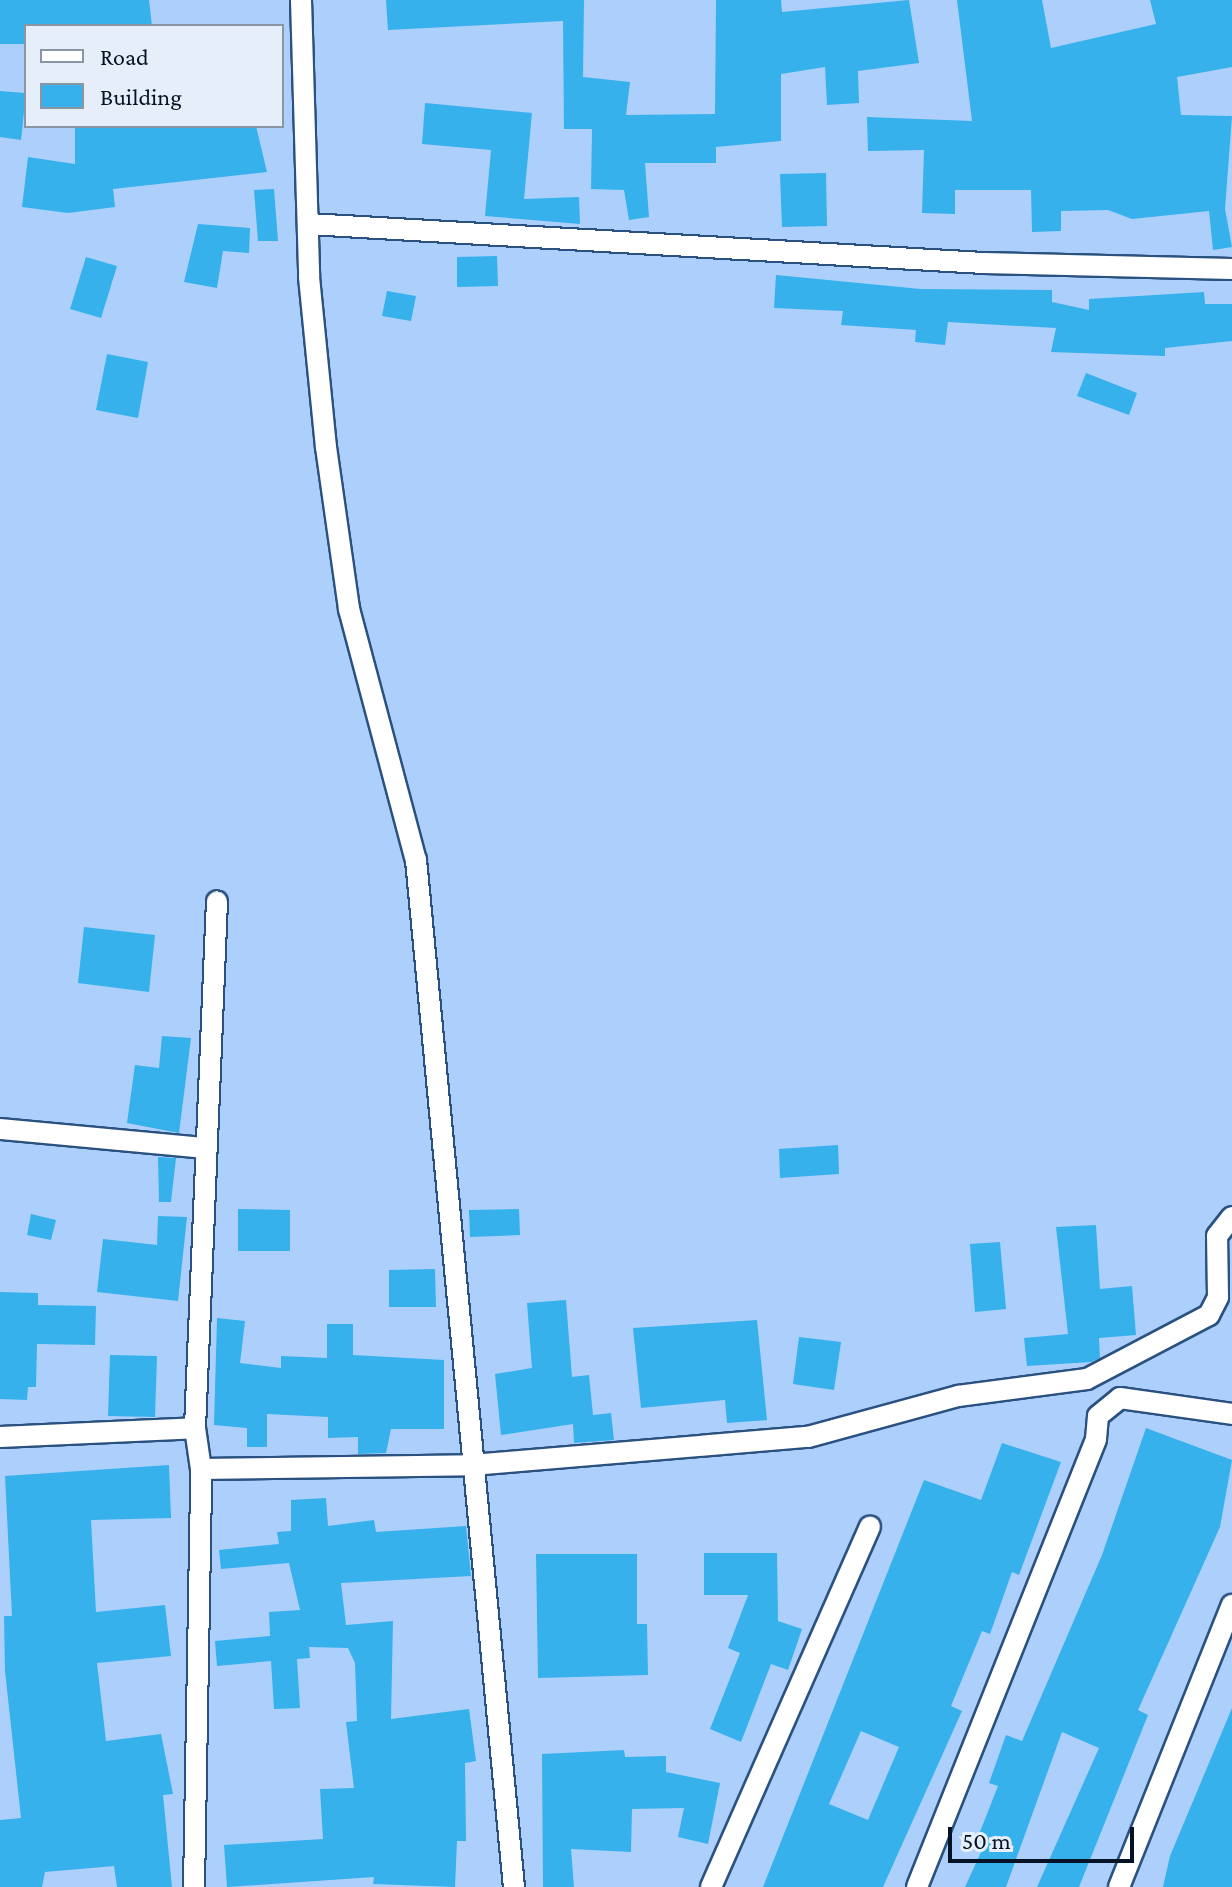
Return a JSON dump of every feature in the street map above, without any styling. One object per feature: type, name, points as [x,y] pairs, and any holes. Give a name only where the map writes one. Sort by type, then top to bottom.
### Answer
[{"type":"street","points":[[301,0],[309,224],[349,609],[416,860],[514,1887]]},
{"type":"street","points":[[309,224],[984,263],[1232,269]]},
{"type":"street","points":[[194,1887],[201,1469],[195,1428],[204,1148],[217,901]]},
{"type":"street","points":[[0,1129],[204,1148]]},
{"type":"street","points":[[201,1469],[472,1465],[808,1437],[958,1396],[1087,1379],[1209,1315],[1218,1297],[1217,1236],[1232,1217]]},
{"type":"street","points":[[917,1887],[1096,1439],[1098,1416],[1120,1398],[1232,1414]]},
{"type":"street","points":[[0,1437],[195,1428]]},
{"type":"street","points":[[711,1887],[870,1527]]},
{"type":"street","points":[[1119,1887],[1232,1605]]},
{"type":"building","points":[[0,0],[149,0],[152,24],[24,24],[24,44],[0,44]]},
{"type":"building","points":[[386,0],[584,0],[583,77],[630,82],[626,115],[715,114],[716,0],[781,0],[782,12],[909,0],[919,63],[858,71],[859,103],[827,105],[825,67],[781,74],[781,141],[716,147],[716,163],[645,163],[649,217],[629,220],[624,190],[591,189],[592,129],[564,129],[563,21],[388,30]]},
{"type":"building","points":[[957,0],[1042,0],[1051,48],[1156,24],[1150,0],[1232,0],[1232,67],[1177,77],[1181,115],[1232,116],[1225,209],[1232,247],[1213,250],[1209,211],[1132,219],[1108,210],[1061,211],[1061,231],[1032,232],[1031,190],[955,190],[955,214],[922,213],[924,150],[868,151],[867,117],[972,121]]},
{"type":"building","points":[[0,91],[24,93],[21,140],[0,137]]},
{"type":"building","points":[[425,103],[532,113],[524,199],[579,197],[580,224],[485,216],[491,150],[422,144]]},
{"type":"building","points":[[75,128],[256,128],[267,172],[113,189],[115,207],[68,213],[22,207],[28,157],[75,164]]},
{"type":"building","points":[[826,173],[827,226],[782,227],[780,174]]},
{"type":"building","points":[[274,189],[278,241],[258,241],[254,190]]},
{"type":"building","points":[[198,224],[250,228],[249,253],[223,251],[217,288],[184,282]]},
{"type":"building","points":[[497,256],[498,286],[457,287],[457,257]]},
{"type":"building","points":[[86,257],[117,266],[101,318],[70,309]]},
{"type":"building","points":[[776,275],[921,289],[1052,290],[1052,302],[1089,310],[1089,299],[1204,292],[1205,304],[1232,304],[1232,341],[1165,348],[1165,356],[1051,352],[1056,328],[948,322],[945,345],[915,342],[916,330],[841,325],[843,311],[774,308]]},
{"type":"building","points":[[387,291],[416,296],[411,321],[382,316]]},
{"type":"building","points":[[107,354],[148,362],[138,418],[96,410]]},
{"type":"building","points":[[1086,373],[1137,393],[1129,415],[1077,396]]},
{"type":"building","points":[[84,927],[155,935],[149,992],[78,983]]},
{"type":"building","points":[[162,1036],[191,1038],[179,1133],[127,1123],[135,1065],[159,1068]]},
{"type":"building","points":[[838,1145],[839,1174],[780,1178],[779,1149]]},
{"type":"building","points":[[158,1157],[176,1158],[171,1202],[159,1202]]},
{"type":"building","points":[[238,1209],[290,1210],[290,1251],[238,1251]]},
{"type":"building","points":[[519,1209],[520,1235],[470,1237],[469,1210]]},
{"type":"building","points":[[31,1214],[56,1220],[51,1240],[27,1235]]},
{"type":"building","points":[[158,1216],[187,1217],[178,1301],[97,1292],[103,1239],[157,1245]]},
{"type":"building","points":[[1096,1225],[1100,1289],[1132,1286],[1136,1335],[1099,1338],[1100,1358],[1091,1362],[1027,1366],[1024,1338],[1068,1334],[1056,1227]]},
{"type":"building","points":[[1000,1242],[1006,1309],[975,1312],[970,1244]]},
{"type":"building","points":[[435,1269],[436,1307],[389,1307],[389,1270]]},
{"type":"building","points":[[0,1292],[38,1293],[38,1305],[96,1306],[95,1345],[37,1344],[36,1387],[28,1387],[27,1400],[0,1399]]},
{"type":"building","points":[[566,1300],[572,1377],[589,1375],[593,1415],[611,1413],[614,1440],[574,1443],[573,1424],[501,1435],[495,1374],[532,1368],[527,1303]]},
{"type":"building","points":[[217,1318],[245,1321],[240,1363],[281,1368],[281,1356],[327,1358],[327,1324],[353,1324],[353,1355],[444,1360],[444,1429],[391,1429],[386,1453],[358,1454],[358,1437],[328,1438],[328,1417],[267,1414],[267,1447],[247,1447],[247,1428],[214,1425]]},
{"type":"building","points":[[757,1320],[767,1420],[727,1423],[725,1400],[641,1408],[633,1328]]},
{"type":"building","points":[[799,1337],[841,1342],[834,1390],[793,1384]]},
{"type":"building","points":[[110,1355],[157,1356],[155,1417],[108,1416]]},
{"type":"building","points":[[1146,1428],[1232,1460],[1220,1527],[1138,1710],[1148,1715],[1079,1887],[1037,1887],[1099,1748],[1062,1732],[1006,1887],[965,1887],[982,1850],[974,1847],[998,1786],[989,1783],[1006,1735],[1022,1741],[1102,1555]]},
{"type":"building","points":[[1002,1443],[1061,1462],[1019,1575],[1012,1572],[990,1634],[982,1631],[951,1706],[962,1711],[883,1887],[763,1887],[924,1480],[981,1500]],"holes":[[[861,1731],[899,1747],[868,1820],[829,1804]]]},
{"type":"building","points":[[169,1465],[171,1518],[91,1520],[96,1612],[165,1605],[171,1656],[97,1663],[106,1741],[161,1734],[173,1794],[163,1795],[172,1887],[117,1887],[114,1866],[45,1872],[42,1887],[0,1887],[0,1820],[21,1818],[5,1671],[4,1616],[12,1616],[5,1476]]},
{"type":"building","points":[[326,1498],[328,1526],[374,1520],[376,1532],[466,1526],[471,1576],[341,1583],[346,1625],[393,1621],[391,1719],[469,1709],[476,1761],[465,1763],[466,1841],[457,1841],[455,1887],[373,1884],[374,1877],[227,1887],[224,1845],[323,1839],[320,1789],[354,1788],[346,1722],[357,1721],[355,1663],[348,1648],[309,1647],[310,1658],[297,1659],[300,1708],[274,1709],[271,1661],[217,1666],[215,1641],[270,1636],[269,1612],[300,1610],[289,1563],[221,1569],[219,1550],[279,1544],[277,1532],[291,1531],[291,1500]]},
{"type":"building","points":[[704,1553],[777,1553],[778,1621],[802,1629],[788,1670],[771,1664],[741,1742],[710,1729],[740,1653],[728,1648],[748,1595],[704,1595]]},
{"type":"building","points":[[536,1554],[637,1554],[637,1624],[647,1624],[648,1675],[538,1678]]},
{"type":"building","points":[[1232,1708],[1232,1887],[1163,1887],[1170,1856]]},
{"type":"building","points":[[624,1750],[625,1757],[666,1756],[666,1772],[720,1783],[708,1844],[678,1837],[684,1808],[632,1809],[631,1852],[571,1849],[574,1887],[543,1887],[542,1754]]}]
